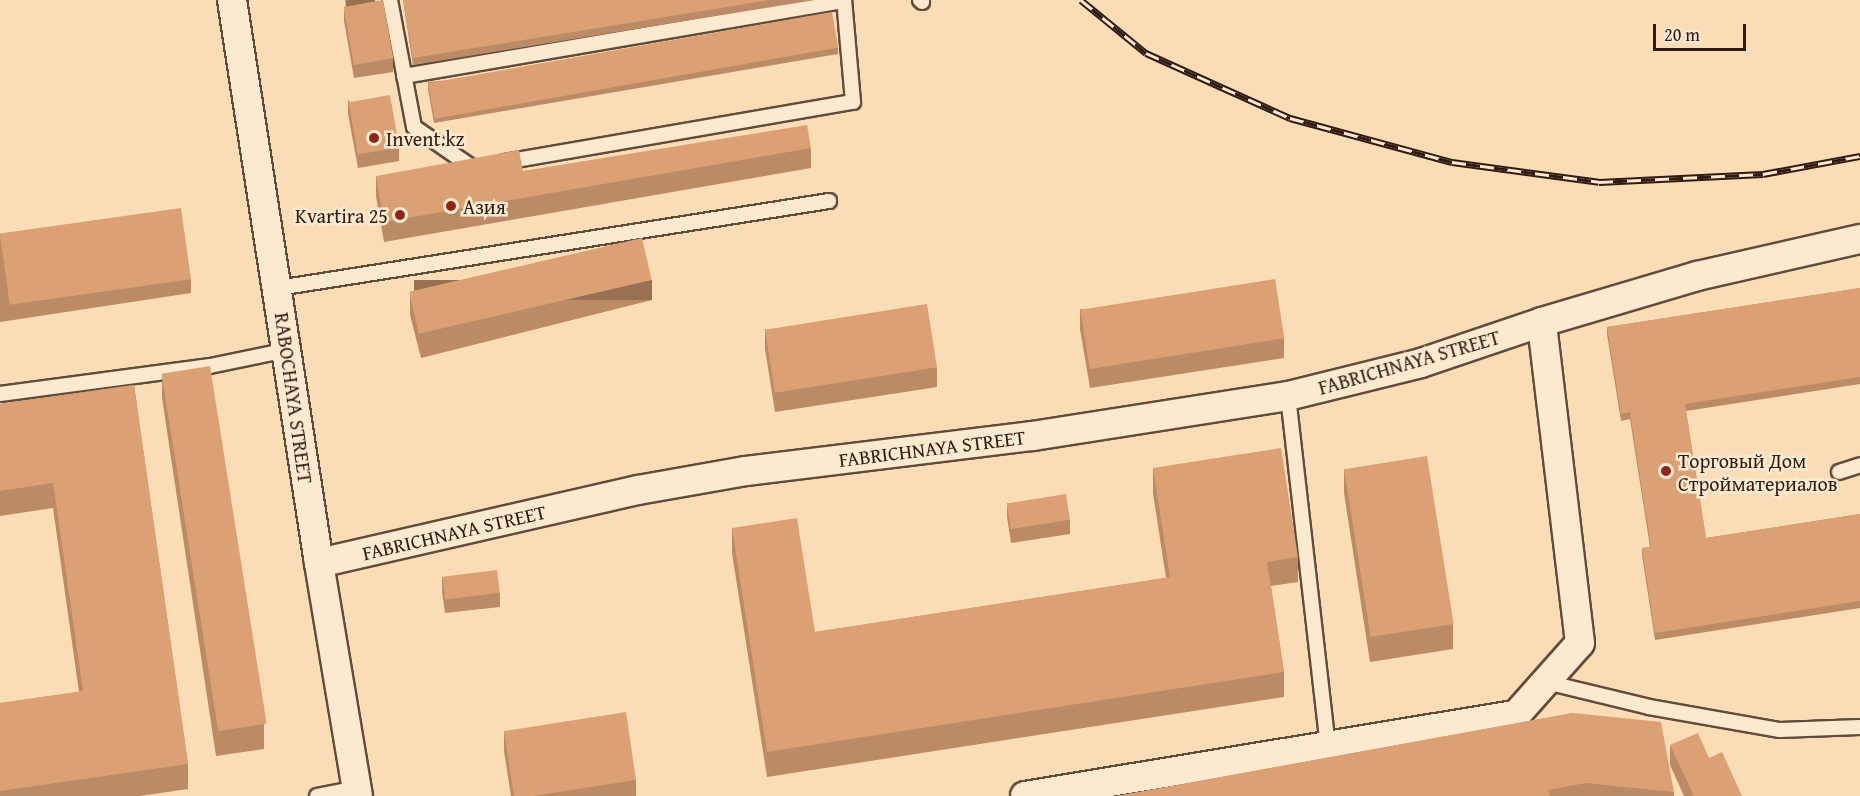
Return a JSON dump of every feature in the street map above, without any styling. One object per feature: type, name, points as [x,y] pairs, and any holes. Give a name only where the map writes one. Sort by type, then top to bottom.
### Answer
[{"type":"street","name":"RABOCHAYA STREET","points":[[232,0],[278,288],[318,563],[358,792]]},
{"type":"street","name":"FABRICHNAYA STREET","points":[[318,563],[638,490],[735,473],[1033,436],[1288,396],[1421,363],[1542,322],[1697,276],[1860,239]]},
{"type":"street","points":[[1025,796],[1516,715],[1580,643],[1542,322]]},
{"type":"lane","points":[[390,0],[414,128],[473,168],[853,102],[844,1],[405,76]]},
{"type":"lane","points":[[278,288],[829,201]]},
{"type":"lane","points":[[0,394],[210,366],[287,350]]},
{"type":"lane","points":[[1288,396],[1328,746]]},
{"type":"lane","points":[[1839,472],[1860,465]]},
{"type":"lane","points":[[1546,682],[1649,707],[1780,730],[1860,727]]},
{"type":"lane","points":[[317,796],[358,792]]},
{"type":"building","points":[[383,0],[393,58],[354,65],[344,7]]},
{"type":"building","points":[[403,0],[770,0],[413,58]]},
{"type":"building","points":[[832,12],[838,47],[434,119],[428,83]]},
{"type":"building","name":"Invent.kz","points":[[390,95],[399,147],[358,154],[349,102]]},
{"type":"building","points":[[807,125],[811,148],[384,222],[376,176],[519,150],[523,171]]},
{"type":"building","points":[[181,208],[191,279],[10,305],[0,233]]},
{"type":"building","points":[[642,238],[652,280],[419,334],[409,292]]},
{"type":"building","points":[[1275,279],[1284,338],[1090,369],[1080,310]]},
{"type":"building","name":"Торговый Дом Стройматериалов","points":[[1860,288],[1860,377],[1685,404],[1706,538],[1860,514],[1860,601],[1655,633],[1642,548],[1651,547],[1630,412],[1621,414],[1607,327]]},
{"type":"building","points":[[927,304],[937,367],[775,393],[765,330]]},
{"type":"building","points":[[210,366],[267,724],[218,731],[162,374]]},
{"type":"building","points":[[134,385],[188,764],[0,791],[0,703],[83,691],[53,483],[0,491],[0,404]]},
{"type":"building","points":[[1281,448],[1298,557],[1267,562],[1284,672],[767,752],[732,528],[797,518],[815,632],[1170,577],[1153,468]]},
{"type":"building","points":[[1427,456],[1454,624],[1371,637],[1344,469]]},
{"type":"building","points":[[1066,494],[1070,520],[1011,529],[1007,503]]},
{"type":"building","points":[[497,570],[500,593],[445,600],[442,577]]},
{"type":"building","points":[[626,712],[636,780],[533,796],[514,796],[504,731]]},
{"type":"building","points":[[1573,713],[1661,722],[1674,792],[1586,783],[1548,790],[1550,796],[1117,796]]},
{"type":"building","points":[[1698,733],[1709,758],[1722,752],[1742,796],[1694,796],[1670,745]]},
{"type":"railway","points":[[1081,0],[1146,53],[1290,118],[1452,162],[1599,182],[1763,174],[1860,156]]},
{"type":"place","name":"Invent.kz","points":[[374,138]]},
{"type":"place","name":"Азия","points":[[451,206]]},
{"type":"place","name":"Kvartira 25","points":[[400,215]]},
{"type":"place","name":"Торговый Дом Стройматериалов","points":[[1666,471]]}]
